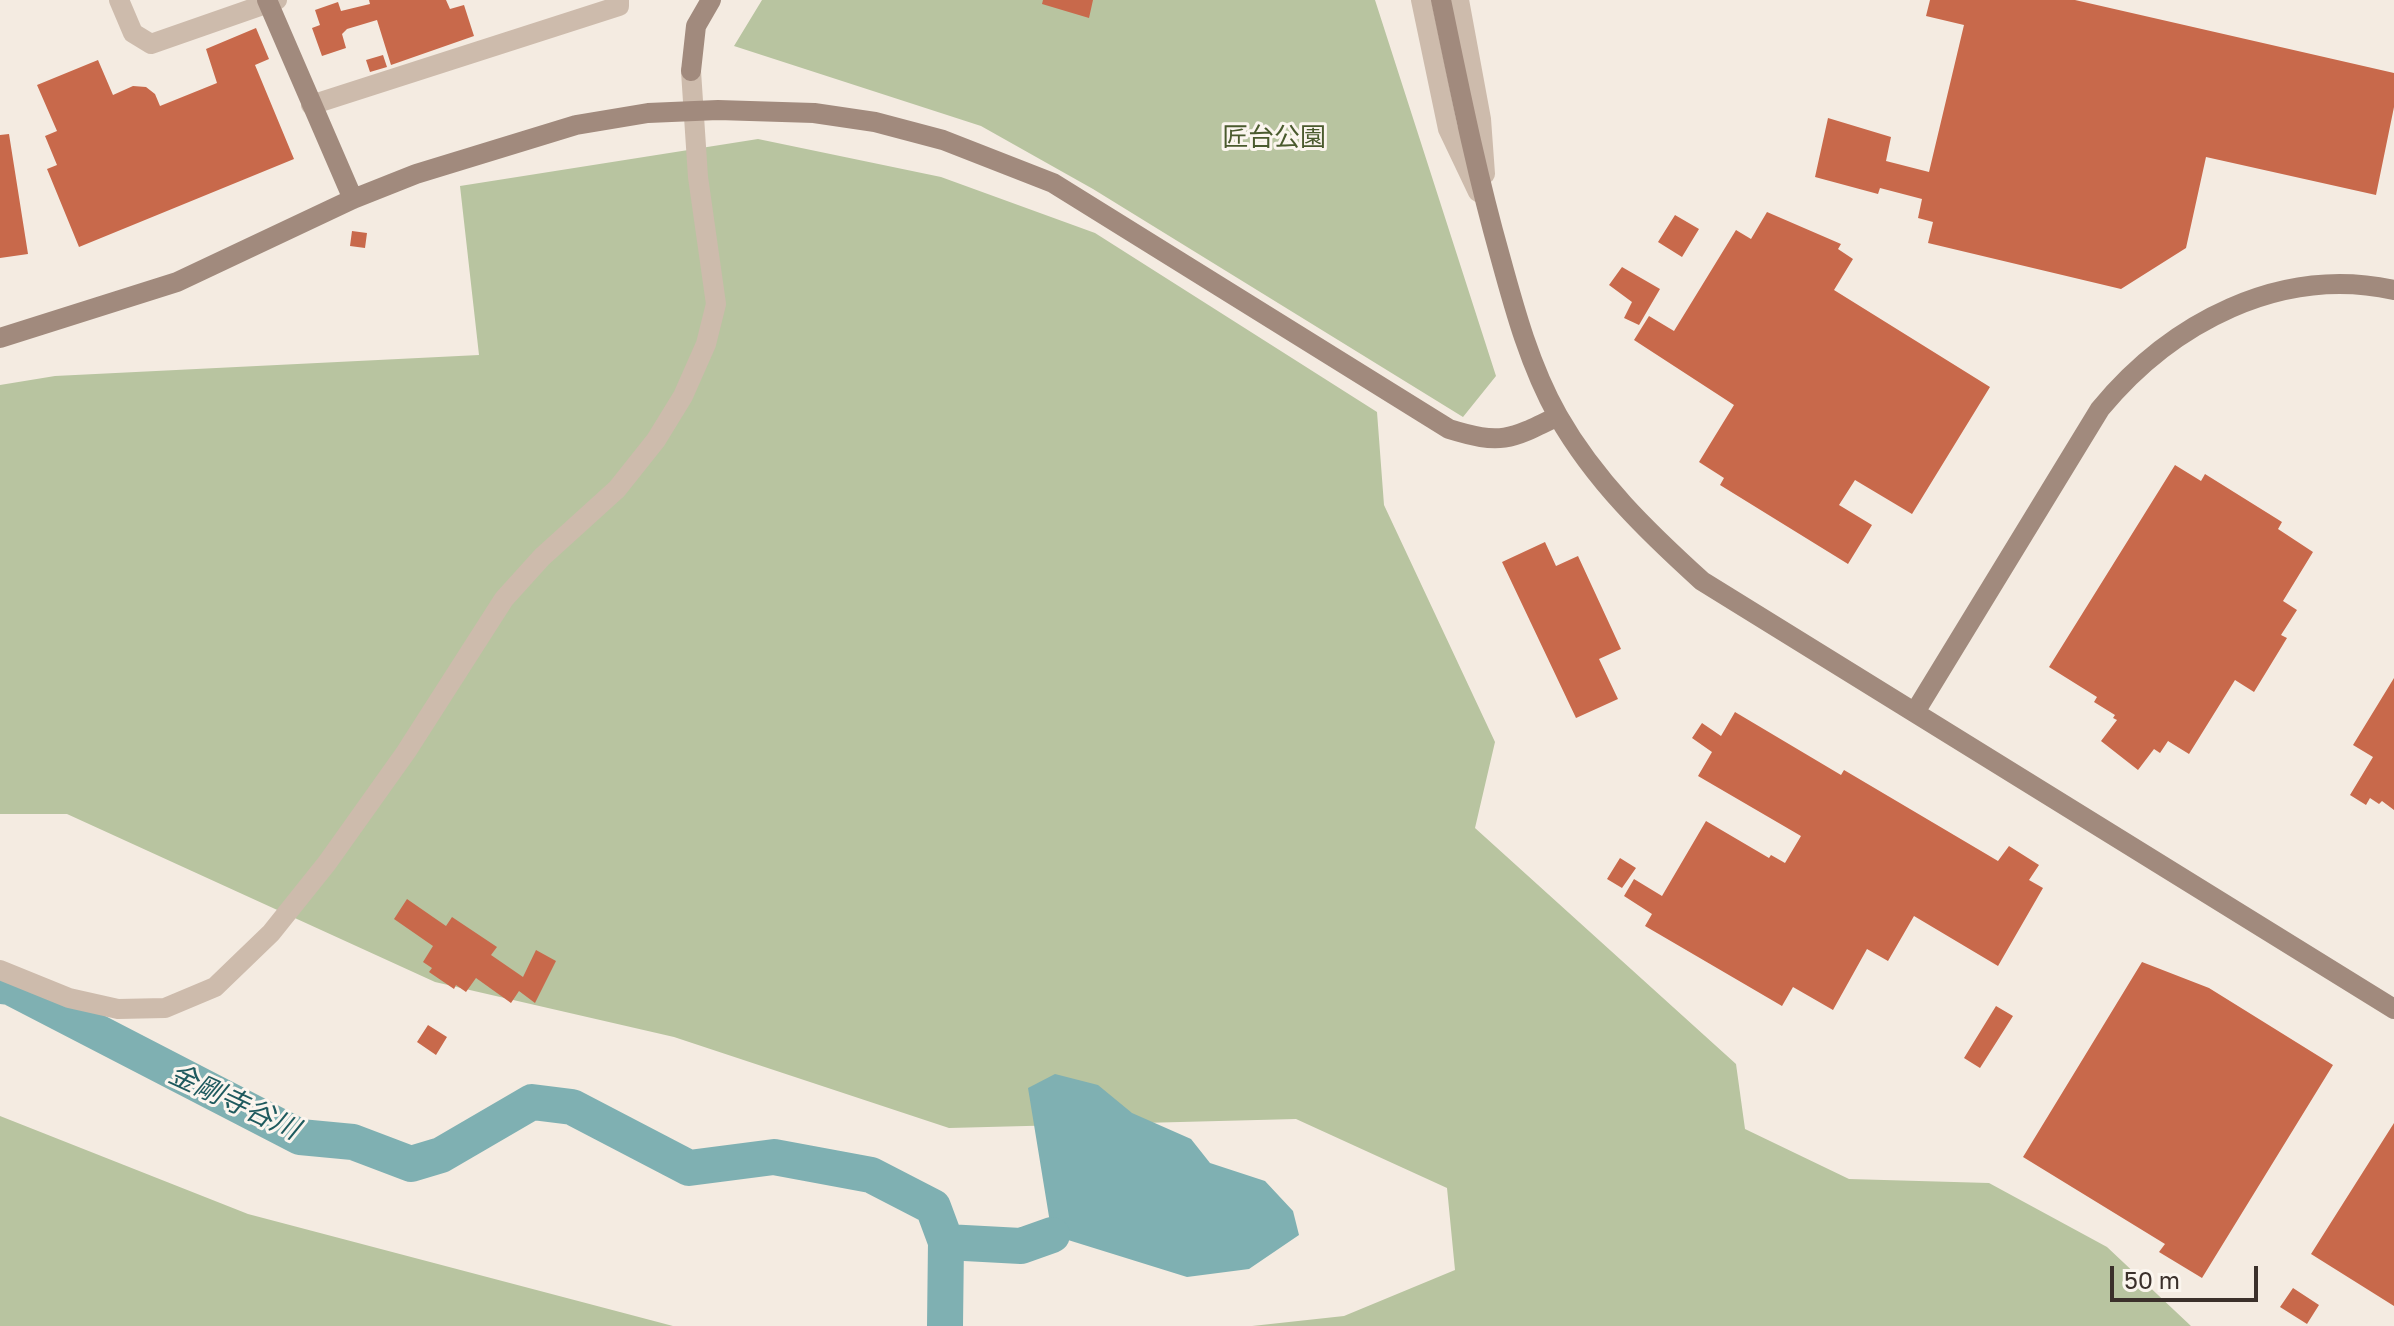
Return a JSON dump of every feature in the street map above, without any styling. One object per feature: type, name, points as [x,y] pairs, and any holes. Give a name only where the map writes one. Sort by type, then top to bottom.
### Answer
[{"type":"street","points":[[119,0],[133,33],[151,44],[271,1],[311,105],[353,199]]},
{"type":"street","points":[[311,105],[619,6],[619,0]]},
{"type":"street","points":[[0,970],[69,998],[118,1009],[165,1008],[215,987],[271,933],[327,863],[406,752],[504,599],[542,557],[617,489],[656,440],[683,396],[706,344],[716,304],[698,177],[691,71],[696,26],[711,0]]},
{"type":"street","points":[[1421,0],[1448,129],[1488,214]]},
{"type":"street","points":[[1441,0],[1488,214],[1522,337],[1558,416],[1600,477],[1648,532],[1702,581],[2394,1009]]},
{"type":"street","points":[[1459,0],[1481,119],[1488,214]]},
{"type":"street","points":[[0,338],[177,282],[353,199],[431,169],[576,125],[648,113],[718,110],[814,113],[875,122],[943,140],[1053,183],[1449,429],[1486,440],[1520,435],[1558,416]]},
{"type":"street","points":[[1915,712],[2100,409],[2126,378],[2159,348],[2201,321],[2244,301],[2290,289],[2336,285],[2394,290]]},
{"type":"green space","name":"匠台公園","points":[[762,0],[1375,0],[1496,376],[1463,417],[1093,189],[981,126],[734,46]]},
{"type":"green space","points":[[758,139],[941,177],[1095,233],[1377,412],[1384,505],[1495,742],[1475,828],[1736,1064],[1745,1129],[1849,1179],[1989,1183],[2107,1247],[2191,1326],[1252,1326],[1344,1316],[1455,1270],[1447,1188],[1296,1119],[949,1128],[674,1037],[435,982],[67,814],[0,814],[0,385],[55,376],[479,355],[460,186]]},
{"type":"green space","points":[[0,1116],[248,1214],[673,1326],[0,1326]]},
{"type":"water","points":[[1055,1074],[1098,1085],[1132,1113],[1191,1139],[1210,1163],[1265,1181],[1293,1211],[1299,1235],[1249,1269],[1187,1277],[1052,1235],[1028,1088]]},
{"type":"building","points":[[369,0],[446,0],[450,9],[464,5],[474,36],[391,65],[377,20],[347,29],[342,34],[346,48],[322,56],[312,28],[320,25],[315,10],[338,2],[341,11],[370,4]]},
{"type":"building","points":[[1043,0],[1093,0],[1089,18],[1042,4]]},
{"type":"building","points":[[1930,0],[2075,0],[2394,73],[2394,107],[2376,195],[2206,157],[2186,248],[2121,289],[1928,243],[1933,222],[1918,218],[1922,199],[1880,188],[1878,194],[1815,177],[1828,118],[1891,137],[1886,161],[1929,172],[1964,25],[1926,16]]},
{"type":"building","points":[[256,28],[269,59],[255,65],[294,159],[79,247],[47,169],[57,165],[45,136],[57,131],[37,85],[98,60],[113,95],[133,86],[146,87],[155,94],[160,106],[217,83],[206,49]]},
{"type":"building","points":[[383,55],[387,67],[370,72],[366,60]]},
{"type":"building","points":[[9,134],[28,254],[0,258],[0,135]]},
{"type":"building","points":[[1767,212],[1841,244],[1838,249],[1853,259],[1834,290],[1990,387],[1912,514],[1855,480],[1839,505],[1872,525],[1848,564],[1720,485],[1724,478],[1699,462],[1734,405],[1634,340],[1649,316],[1674,331],[1736,230],[1751,239]]},
{"type":"building","points":[[1675,215],[1699,229],[1682,257],[1658,242]]},
{"type":"building","points":[[352,231],[367,233],[365,248],[350,246]]},
{"type":"building","points":[[1622,267],[1660,289],[1639,325],[1624,318],[1632,302],[1609,285]]},
{"type":"building","points":[[2175,465],[2201,481],[2205,474],[2282,522],[2278,529],[2313,552],[2283,601],[2297,610],[2281,635],[2287,638],[2254,692],[2235,680],[2189,754],[2168,741],[2160,753],[2154,749],[2138,770],[2101,741],[2117,720],[2113,718],[2115,715],[2094,702],[2097,697],[2049,667]]},
{"type":"building","points":[[1545,542],[1556,566],[1578,556],[1621,649],[1599,659],[1618,699],[1576,718],[1502,562]]},
{"type":"building","points":[[2394,678],[2394,810],[2382,801],[2379,804],[2370,798],[2366,805],[2350,795],[2373,757],[2353,745]]},
{"type":"building","points":[[1735,712],[1841,775],[1844,770],[1998,861],[2009,846],[2039,865],[2029,880],[2043,888],[1998,966],[1914,916],[1888,961],[1867,949],[1833,1010],[1793,987],[1782,1006],[1645,926],[1652,914],[1624,896],[1634,879],[1662,896],[1706,821],[1769,858],[1771,855],[1785,863],[1801,836],[1698,776],[1712,752],[1692,738],[1702,723],[1721,736]]},
{"type":"building","points":[[1620,858],[1636,868],[1622,888],[1607,879]]},
{"type":"building","points":[[407,899],[446,926],[452,917],[497,947],[491,955],[523,977],[536,950],[556,961],[535,1003],[519,991],[511,1003],[476,978],[466,992],[456,985],[454,989],[429,972],[432,968],[423,962],[433,946],[394,919]]},
{"type":"building","points":[[2142,962],[2209,988],[2333,1065],[2202,1278],[2159,1252],[2165,1244],[2023,1157]]},
{"type":"building","points":[[1996,1006],[2013,1016],[1980,1068],[1964,1058]]},
{"type":"building","points":[[428,1025],[447,1037],[436,1055],[417,1042]]},
{"type":"building","points":[[2394,1123],[2394,1306],[2311,1254]]},
{"type":"building","points":[[2293,1288],[2319,1305],[2307,1324],[2280,1307]]},
{"type":"waterway","name":"金剛寺谷川","points":[[0,986],[10,987],[300,1137],[353,1142],[411,1164],[441,1155],[532,1102],[572,1107],[689,1168],[774,1157],[871,1175],[933,1207],[946,1242],[1021,1246],[1052,1235]]},
{"type":"waterway","name":"金剛寺谷川","points":[[945,1326],[946,1242]]}]
